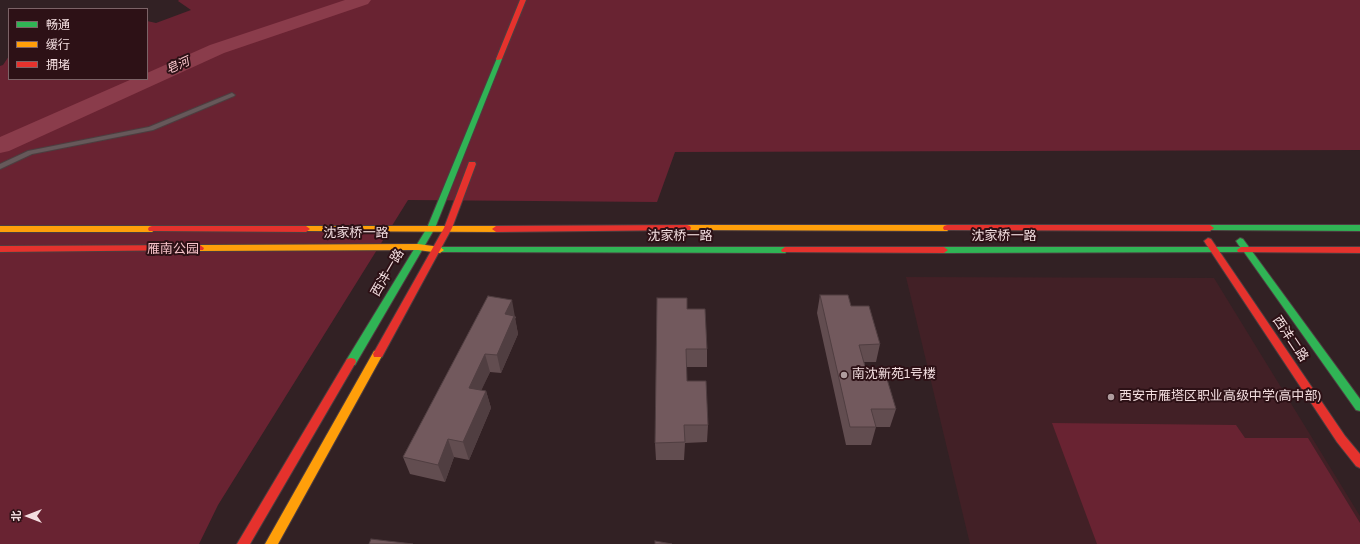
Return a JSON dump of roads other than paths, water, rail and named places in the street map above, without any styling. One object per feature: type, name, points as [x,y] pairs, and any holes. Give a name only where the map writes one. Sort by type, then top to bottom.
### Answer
[{"type":"main road","name":"西沣一路","points":[[243,544],[418,247],[431,228],[524,0]]},
{"type":"main road","points":[[271,544],[448,228],[476,154]]},
{"type":"main road","name":"西沣二路","points":[[1200,228],[1341,439],[1360,463]]},
{"type":"main road","name":"西沣二路","points":[[1230,228],[1360,407]]},
{"type":"main road","name":"沈家桥一路","points":[[0,229],[1360,228]]},
{"type":"main road","name":"沈家桥一路","points":[[0,249],[418,247],[436,250],[1360,250]]},
{"type":"lane","points":[[0,167],[30,152],[152,129],[232,95]]},
{"type":"waterway","name":"皂河","points":[[148,80],[217,49],[362,0]]},
{"type":"waterway","name":"皂河","points":[[0,146],[148,80]]},
{"type":"place","name":"南沈新苑1号楼","points":[[844,375]]},
{"type":"place","name":"西安市雁塔区职业高级中学(高中部)","points":[[1111,397]]},
{"type":"park label","name":"雁南公园","points":[[173,250]]}]
